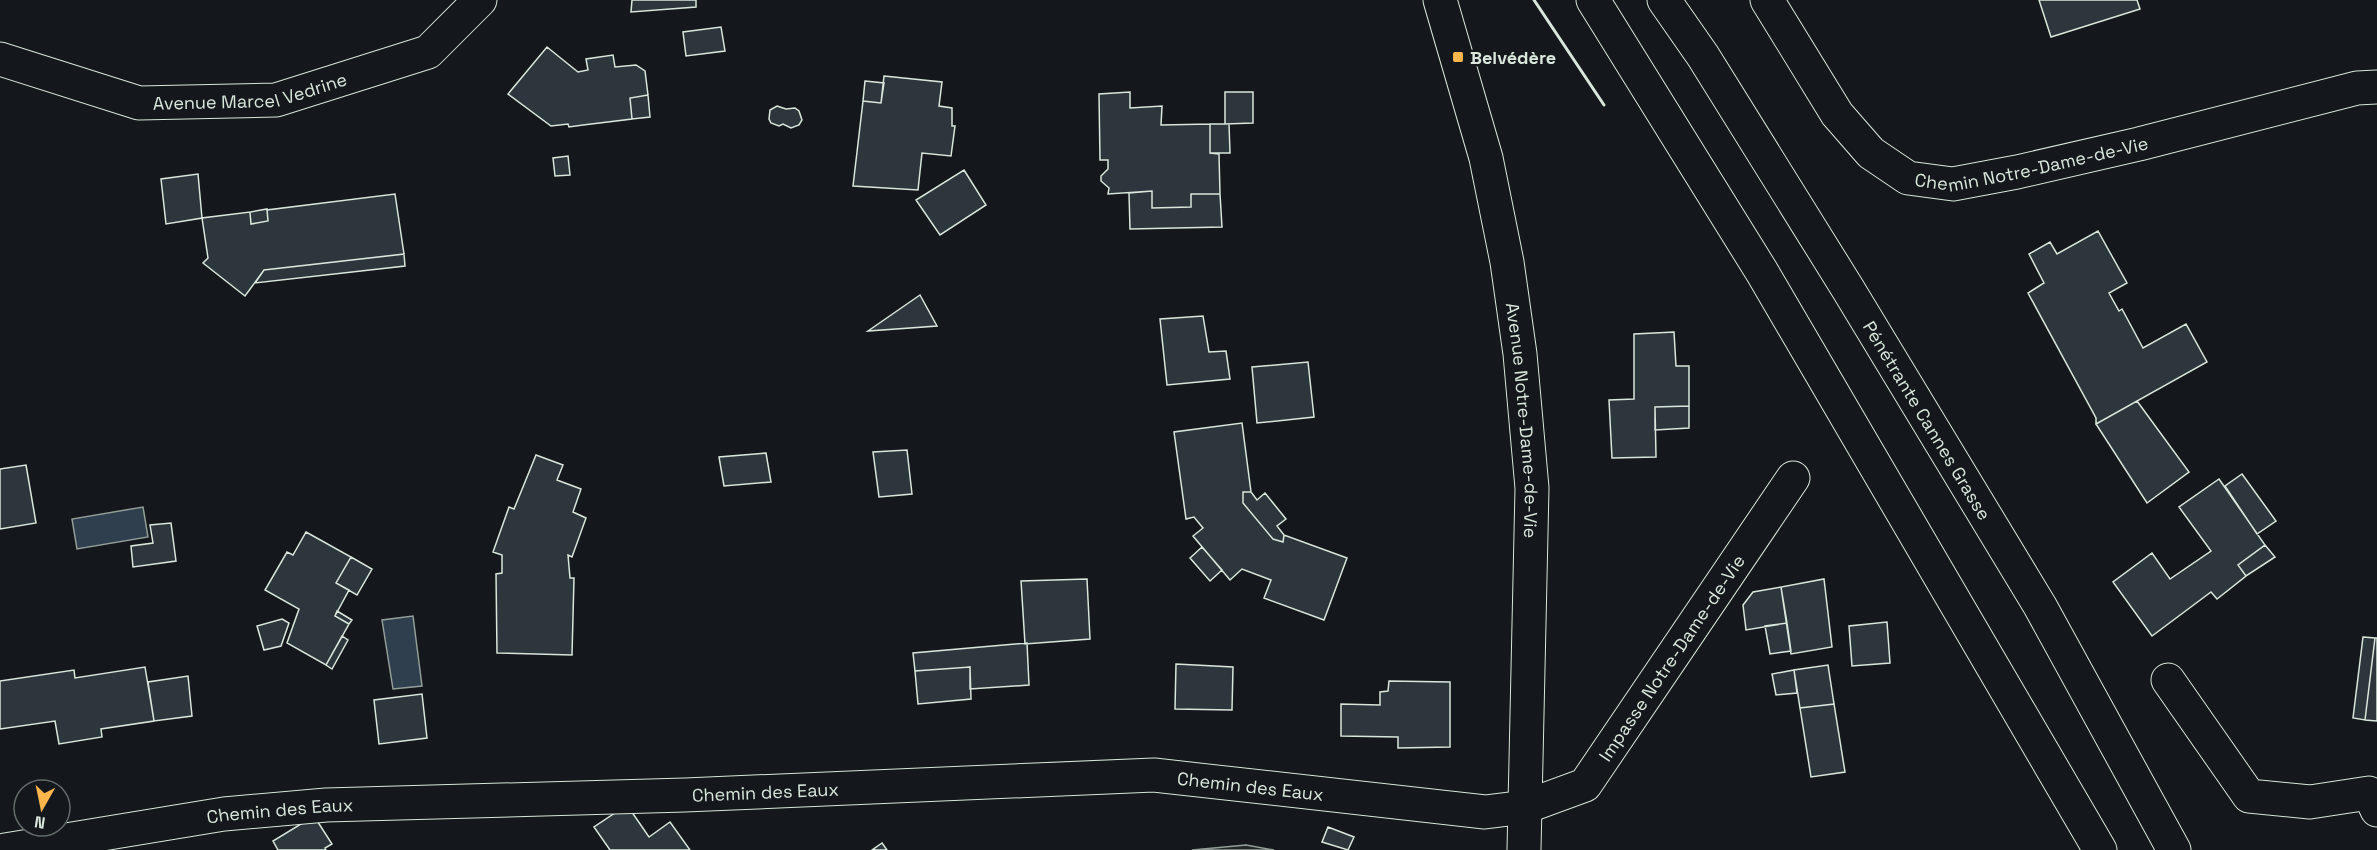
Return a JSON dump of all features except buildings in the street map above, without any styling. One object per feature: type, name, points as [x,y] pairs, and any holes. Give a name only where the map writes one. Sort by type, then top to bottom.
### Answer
[{"type":"main road","name":"Avenue Marcel Vedrine","points":[[0,59],[139,103],[276,100],[428,52],[480,0]]},
{"type":"main road","name":"Avenue Notre-Dame-de-Vie","points":[[1440,0],[1486,159],[1507,262],[1520,354],[1532,488],[1524,850]]},
{"type":"main road","points":[[1593,0],[1762,272],[2100,850]]},
{"type":"main road","name":"Pénétrante Cannes Grasse","points":[[1664,0],[1703,56],[2040,606],[2174,850]]},
{"type":"main road","points":[[1671,0],[1703,56]]},
{"type":"main road","name":"Chemin Notre-Dame-de-Vie","points":[[1767,0],[1837,114],[1871,153],[1908,178],[1953,184],[1975,180],[2139,144],[2357,88],[2377,87]]},
{"type":"main road","name":"Impasse Notre-Dame-de-Vie","points":[[1525,807],[1585,785],[1792,478]]},
{"type":"main road","points":[[2168,680],[2249,796],[2310,802],[2369,793],[2377,810]]},
{"type":"main road","name":"Chemin des Eaux","points":[[5,850],[224,814],[326,805],[685,795],[1154,775],[1485,812],[1525,807]]},
{"type":"shaded area","points":[[1246,845],[1274,850],[1192,850]]},
{"type":"water","points":[[143,507],[148,537],[77,549],[72,519]]},
{"type":"water","points":[[413,616],[422,686],[393,689],[382,620]]},
{"type":"wall","points":[[1534,0],[1604,105]]},
{"type":"place","name":"Belvédère","points":[[1458,57]]}]
